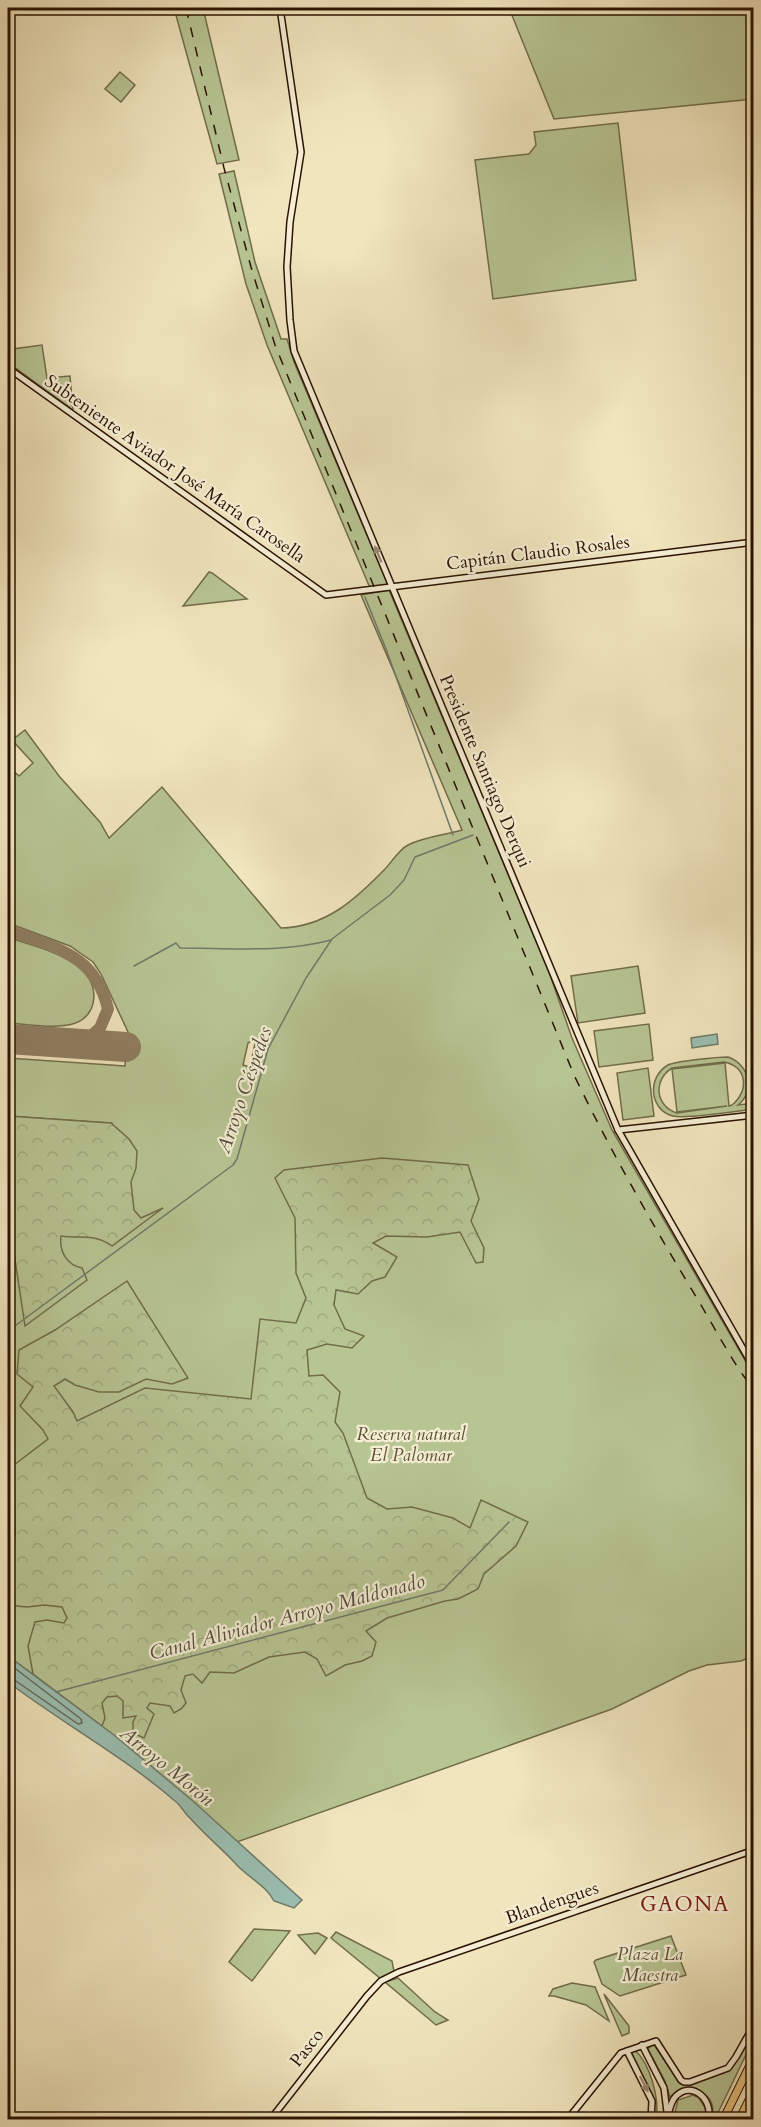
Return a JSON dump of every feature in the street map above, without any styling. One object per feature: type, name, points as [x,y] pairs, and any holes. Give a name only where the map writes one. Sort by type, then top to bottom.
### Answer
[{"type":"highway","points":[[723,2120],[753,2057]]},
{"type":"highway","points":[[739,2120],[753,2090]]},
{"type":"street","name":"Presidente Santiago Derqui","points":[[280,8],[301,158],[290,222],[287,267],[292,344],[618,1130],[753,1368]]},
{"type":"street","name":"Subteniente Aviador José María Carosella","points":[[8,368],[326,595]]},
{"type":"street","name":"Capitán Claudio Rosales","points":[[326,595],[753,542]]},
{"type":"street","points":[[618,1130],[753,1115]]},
{"type":"street","name":"Blandengues","points":[[367,1996],[381,1981],[399,1972],[753,1850]]},
{"type":"street","name":"Pasco","points":[[270,2120],[367,1996]]},
{"type":"street","points":[[567,2120],[618,2056],[627,2050],[656,2041],[681,2080],[686,2083],[728,2068],[753,2025]]},
{"type":"street","points":[[642,2045],[664,2088],[667,2120]]},
{"type":"street","points":[[627,2050],[652,2101],[651,2120]]},
{"type":"street","points":[[667,2120],[674,2099],[679,2093],[686,2091],[697,2092],[706,2099],[710,2109],[708,2120]]},
{"type":"green space","points":[[174,8],[203,8],[239,160],[217,164]]},
{"type":"green space","points":[[509,8],[751,8],[754,27],[753,99],[554,119]]},
{"type":"green space","points":[[120,72],[135,85],[121,102],[105,89]]},
{"type":"green space","points":[[618,123],[636,280],[493,299],[475,160],[529,154],[536,145],[534,132]]},
{"type":"green space","points":[[234,171],[255,262],[281,339],[287,339],[294,362],[388,585],[370,588],[267,345],[246,284],[219,174]]},
{"type":"green space","points":[[42,345],[47,378],[70,376],[73,410],[13,366],[13,349]]},
{"type":"green space","points":[[209,572],[212,573],[247,599],[183,606]]},
{"type":"green space","name":"Reserva natural El Palomar","points":[[389,590],[549,972],[572,1038],[612,1130],[753,1374],[753,1656],[741,1661],[707,1665],[689,1671],[612,1709],[237,1842],[126,1745],[8,1656],[8,1179],[111,1123],[8,1116],[8,1058],[125,1066],[128,1032],[93,962],[70,946],[8,923],[8,766],[19,776],[33,763],[12,740],[25,730],[59,776],[100,822],[109,838],[162,787],[281,928],[312,923],[326,917],[363,890],[405,847],[414,842],[462,830],[361,595]],"holes":[[[256,1039],[250,1067],[243,1065],[248,1043]]]},
{"type":"green space","points":[[8,937],[61,956],[84,972],[91,983],[94,997],[91,1010],[83,1019],[73,1024],[60,1026],[8,1023]]},
{"type":"green space","points":[[638,966],[645,1013],[578,1023],[571,976]]},
{"type":"green space","points":[[649,1024],[653,1060],[599,1067],[594,1031]]},
{"type":"green space","points":[[728,1057],[741,1065],[748,1078],[747,1093],[738,1105],[746,1104],[747,1110],[679,1117],[665,1113],[659,1107],[655,1100],[654,1085],[661,1070],[668,1065],[688,1061]],"holes":[[[724,1062],[732,1065],[742,1074],[743,1080],[741,1093],[732,1105],[729,1106],[725,1063],[672,1069],[677,1112],[727,1106],[677,1113],[664,1105],[659,1086],[666,1073],[672,1068]]]},
{"type":"green space","points":[[648,1068],[654,1116],[623,1120],[617,1073]]},
{"type":"green space","points":[[8,1116],[111,1123],[129,1139],[137,1151],[136,1168],[131,1182],[134,1210],[141,1218],[163,1208],[112,1246],[99,1239],[61,1236],[61,1247],[65,1257],[72,1264],[82,1268],[87,1280],[25,1326],[8,1213]]},
{"type":"green space","points":[[382,1158],[468,1165],[479,1199],[471,1221],[484,1248],[483,1262],[476,1263],[460,1232],[427,1237],[386,1236],[373,1243],[397,1257],[385,1277],[372,1281],[358,1294],[336,1290],[334,1305],[345,1329],[364,1336],[352,1348],[327,1344],[307,1350],[309,1376],[323,1375],[340,1392],[335,1422],[343,1433],[367,1498],[387,1509],[412,1507],[453,1518],[470,1528],[481,1500],[528,1522],[516,1546],[484,1574],[478,1589],[458,1599],[387,1618],[366,1631],[376,1642],[372,1656],[362,1661],[345,1665],[326,1676],[317,1659],[305,1652],[269,1657],[234,1673],[210,1672],[202,1683],[193,1674],[185,1676],[181,1690],[186,1703],[174,1713],[170,1706],[150,1703],[147,1708],[154,1714],[144,1738],[133,1733],[133,1722],[136,1716],[123,1718],[123,1701],[117,1696],[107,1697],[102,1703],[105,1718],[102,1726],[33,1674],[28,1646],[35,1622],[47,1620],[64,1623],[67,1618],[62,1607],[8,1605],[8,1565],[13,1562],[15,1535],[14,1465],[48,1439],[43,1430],[20,1406],[33,1387],[17,1374],[19,1350],[55,1330],[127,1281],[188,1378],[172,1384],[146,1379],[119,1392],[99,1392],[75,1385],[65,1379],[54,1386],[77,1421],[145,1388],[251,1399],[260,1319],[296,1323],[306,1298],[296,1273],[295,1218],[275,1178],[284,1170]]},
{"type":"green space","points":[[254,1929],[290,1931],[252,1981],[229,1962]]},
{"type":"green space","points":[[336,1932],[392,1961],[394,1971],[380,1978],[331,1938]]},
{"type":"green space","points":[[318,1933],[327,1938],[315,1954],[298,1935]]},
{"type":"green space","name":"Plaza La Maestra","points":[[671,1936],[686,1975],[620,1996],[602,1984],[594,1962],[596,1960]]},
{"type":"green space","points":[[398,1978],[435,2012],[448,2020],[436,2025],[385,1982]]},
{"type":"green space","points":[[572,1983],[595,1987],[609,2021],[586,2005],[549,1996],[553,1989]]},
{"type":"green space","points":[[604,1994],[629,2026],[629,2033],[622,2036]]},
{"type":"green space","points":[[753,2029],[753,2040],[715,2119],[711,2119],[713,2110],[711,2102],[701,2092],[685,2089],[670,2097],[665,2081],[648,2049],[652,2045],[655,2046],[680,2084],[688,2085],[732,2068]]},
{"type":"green space","points":[[635,2050],[645,2064],[653,2082],[657,2102],[656,2119],[653,2119],[654,2103],[630,2055],[631,2051]]},
{"type":"green space","points":[[693,2095],[699,2098],[706,2109],[704,2119],[673,2120],[678,2100]]},
{"type":"water","points":[[717,1034],[718,1044],[692,1048],[691,1038]]},
{"type":"water","name":"Arroyo Morón","points":[[8,1656],[114,1735],[194,1802],[302,1900],[294,1908],[274,1901],[271,1895],[195,1824],[177,1803],[135,1769],[8,1682]]},
{"type":"waterway","points":[[365,597],[453,835]]},
{"type":"waterway","name":"Arroyo Céspedes","points":[[8,1331],[233,1165],[237,1159],[268,1049],[306,978],[332,939],[390,895],[404,880],[415,857],[473,835]]},
{"type":"waterway","points":[[134,966],[176,943],[180,948],[256,949],[294,947],[331,940]]},
{"type":"waterway","name":"Canal Aliviador Arroyo Maldonado","points":[[56,1692],[443,1590],[509,1522]]},
{"type":"taxiway","points":[[8,930],[70,955],[83,964],[93,976],[102,990],[108,1009],[100,1028],[82,1044]]},
{"type":"runway","points":[[8,1039],[126,1047]]},
{"type":"railway","points":[[186,8],[224,168],[275,345],[574,1075],[649,1217],[731,1357],[754,1390]]},
{"type":"district","name":"GAONA","points":[[685,1904]]}]
